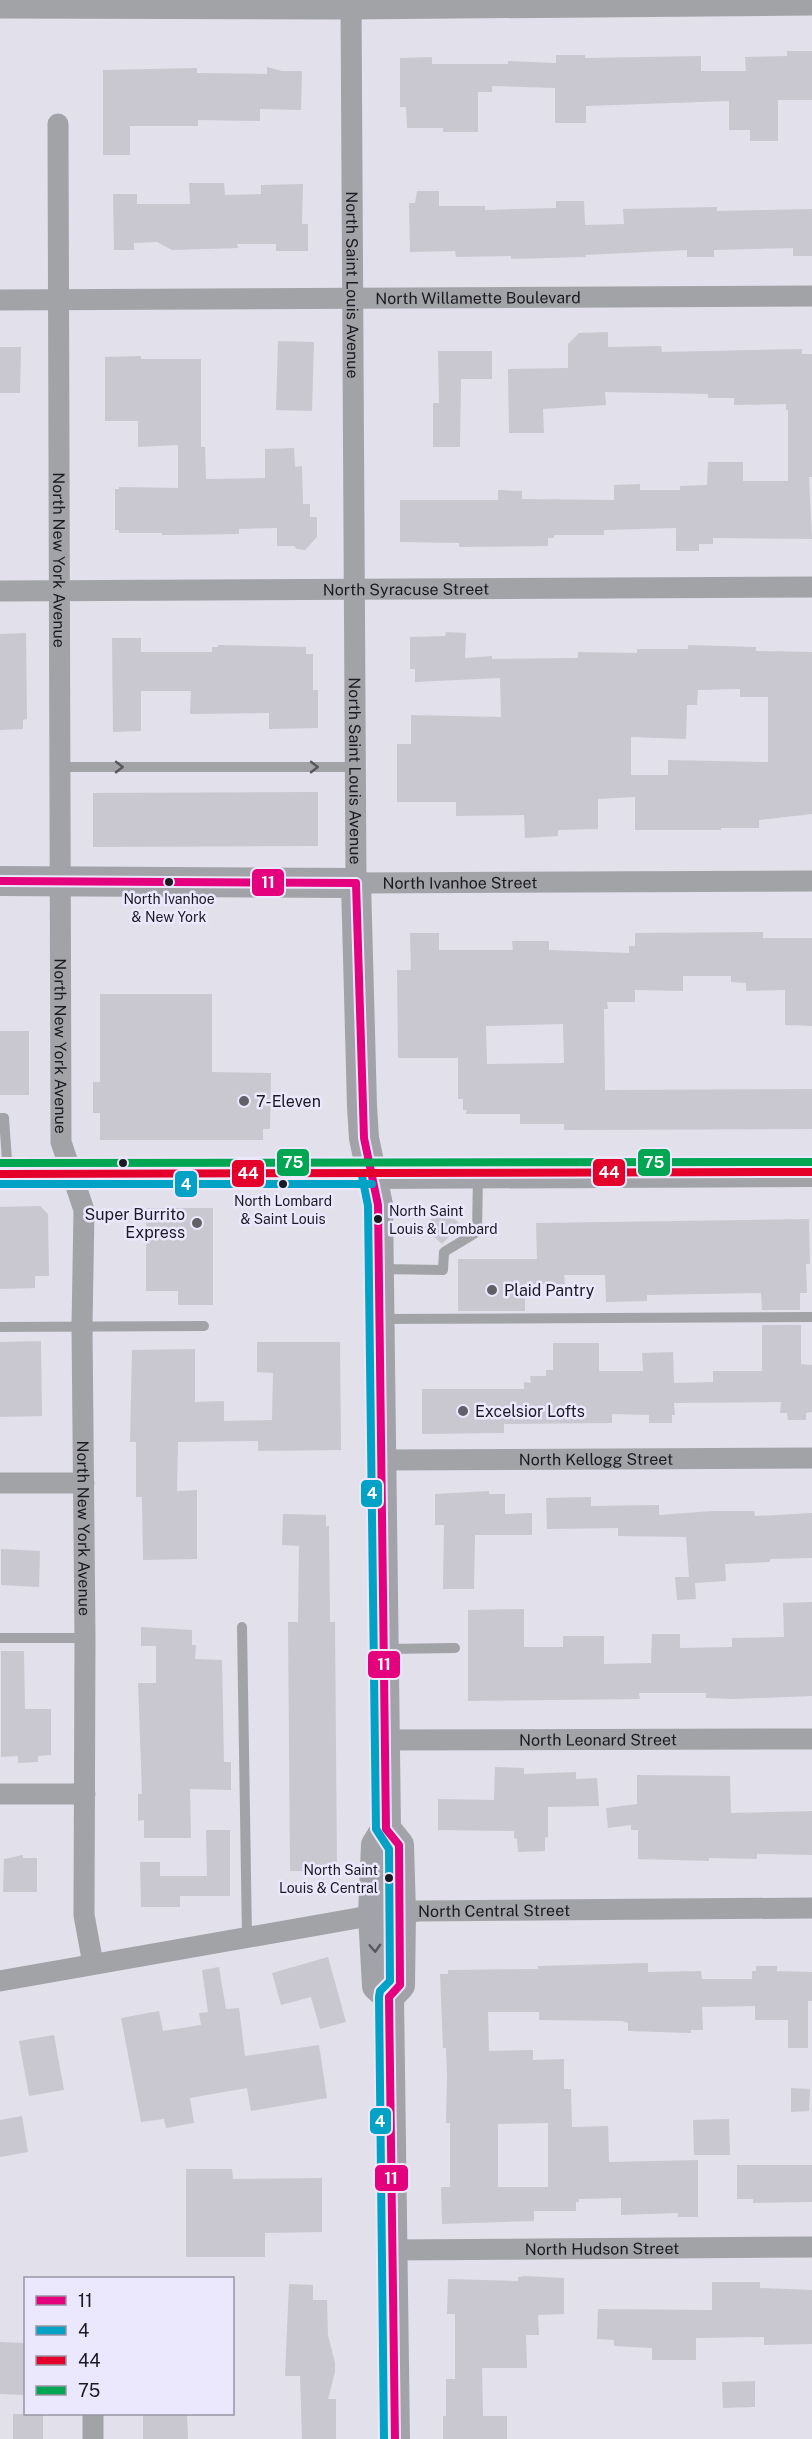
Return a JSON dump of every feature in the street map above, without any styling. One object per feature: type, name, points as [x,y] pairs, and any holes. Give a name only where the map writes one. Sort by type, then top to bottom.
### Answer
[{"type":"main road","name":"North Ivanhoe Street","points":[[0,881],[356,883]]},
{"type":"main road","name":"North Saint Louis Avenue","points":[[356,883],[364,1138],[378,1205],[387,1829],[399,1845],[387,1914],[400,1986],[389,1997],[395,2439]]},
{"type":"main road","points":[[372,1174],[812,1172]]},
{"type":"street","points":[[0,8],[59,4],[812,5]]},
{"type":"street","name":"North Saint Louis Avenue","points":[[351,4],[356,883]]},
{"type":"street","name":"North New York Avenue","points":[[57,124],[61,1142],[84,1210],[82,1327],[85,1638],[84,1916],[93,1964]]},
{"type":"street","name":"North Willamette Boulevard","points":[[0,300],[812,296]]},
{"type":"street","name":"North Syracuse Street","points":[[0,591],[812,587]]},
{"type":"street","name":"North Ivanhoe Street","points":[[356,883],[812,881]]},
{"type":"street","points":[[4,1174],[372,1174]]},
{"type":"street","name":"North Kellogg Street","points":[[382,1460],[812,1458]]},
{"type":"street","points":[[0,1483],[84,1483]]},
{"type":"street","name":"North Leonard Street","points":[[385,1740],[812,1739]]},
{"type":"street","points":[[0,1794],[85,1794]]},
{"type":"street","name":"North Central Street","points":[[0,1981],[247,1937],[387,1914],[427,1910],[812,1908]]},
{"type":"street","name":"North Hudson Street","points":[[392,2250],[812,2247]]},
{"type":"street","points":[[93,2415],[93,2439]]},
{"type":"lane","points":[[60,767],[355,767]]},
{"type":"lane","points":[[0,1118],[4,1118],[4,1174]]},
{"type":"lane","points":[[379,1269],[443,1270],[444,1252],[477,1232],[478,1174]]},
{"type":"lane","points":[[380,1319],[812,1317]]},
{"type":"lane","points":[[0,1327],[204,1326]]},
{"type":"lane","points":[[243,1627],[247,1937]]},
{"type":"lane","points":[[0,1638],[85,1638]]},
{"type":"lane","points":[[384,1649],[455,1648]]},
{"type":"building","points":[[787,51],[812,51],[812,100],[778,100],[778,141],[750,141],[750,130],[729,130],[729,101],[586,106],[586,123],[555,123],[555,88],[492,86],[492,92],[478,92],[478,132],[443,132],[443,128],[407,128],[406,107],[400,107],[400,58],[432,57],[432,64],[508,64],[508,61],[556,63],[556,55],[585,55],[585,58],[701,56],[701,71],[746,71],[745,57],[787,56]]},
{"type":"building","points":[[267,67],[282,71],[302,71],[301,110],[260,109],[260,121],[198,120],[198,126],[130,126],[130,155],[103,155],[103,70],[197,68],[197,73],[267,74]]},
{"type":"building","points":[[189,183],[224,183],[225,195],[261,194],[261,185],[303,184],[302,224],[308,224],[308,251],[276,251],[276,244],[237,244],[238,248],[172,250],[157,242],[134,243],[134,250],[114,250],[113,194],[137,194],[137,204],[190,204]]},
{"type":"building","points":[[417,191],[439,191],[439,206],[485,206],[485,210],[556,208],[556,201],[584,201],[585,225],[624,224],[623,209],[717,207],[717,211],[812,209],[812,256],[793,256],[793,248],[714,250],[714,257],[687,257],[687,250],[585,255],[586,257],[511,259],[511,256],[456,257],[455,251],[410,252],[409,203],[415,203]]},
{"type":"building","points":[[608,332],[608,347],[661,346],[662,352],[802,349],[802,354],[812,354],[812,477],[809,477],[812,539],[713,538],[713,544],[699,544],[699,551],[676,551],[676,528],[604,530],[604,535],[554,535],[554,538],[548,538],[548,546],[459,547],[459,543],[400,542],[400,500],[498,500],[498,490],[522,491],[522,499],[614,500],[614,485],[640,484],[640,490],[680,490],[680,486],[707,485],[708,462],[743,462],[743,481],[788,481],[788,410],[786,410],[786,404],[734,405],[734,398],[708,398],[708,394],[605,392],[606,405],[543,409],[544,433],[509,433],[508,369],[568,368],[568,344],[579,333]]},
{"type":"building","points":[[278,341],[314,342],[312,411],[276,410]]},
{"type":"building","points":[[0,347],[21,347],[20,393],[0,393]]},
{"type":"building","points":[[438,351],[492,351],[492,379],[461,379],[460,447],[433,447],[433,403],[439,403]]},
{"type":"building","points":[[141,356],[141,359],[201,359],[201,447],[205,447],[206,479],[265,478],[265,449],[294,448],[295,467],[302,466],[303,504],[310,504],[310,517],[317,517],[317,537],[305,550],[294,546],[277,546],[277,528],[239,529],[239,534],[173,535],[119,533],[119,530],[115,530],[115,489],[119,487],[178,488],[178,445],[138,447],[138,421],[105,421],[105,357]]},
{"type":"building","points":[[446,632],[466,633],[465,658],[492,656],[492,659],[578,658],[578,652],[637,653],[637,649],[688,649],[688,645],[756,647],[756,651],[812,652],[812,814],[759,820],[759,828],[635,830],[635,797],[598,799],[598,829],[558,830],[558,836],[525,838],[524,815],[456,816],[456,802],[397,802],[397,744],[411,744],[411,715],[501,717],[500,678],[415,682],[415,669],[410,669],[410,637],[445,636]],"holes":[[[740,689],[740,697],[768,697],[768,762],[668,760],[668,775],[631,775],[631,737],[686,739],[687,705],[697,705],[698,690]]]},
{"type":"building","points":[[26,633],[27,719],[23,720],[23,729],[0,730],[0,634]]},
{"type":"building","points":[[112,638],[141,638],[141,652],[212,652],[212,647],[218,647],[218,645],[306,647],[306,654],[313,654],[313,690],[318,690],[318,728],[269,729],[269,713],[190,714],[191,691],[141,691],[141,731],[113,732]]},
{"type":"building","points":[[318,792],[318,846],[93,847],[93,793]]},
{"type":"building","points":[[763,932],[763,938],[812,938],[812,1026],[785,1025],[785,990],[746,991],[746,983],[731,982],[731,976],[683,976],[683,991],[635,990],[635,1002],[607,1002],[608,1009],[604,1009],[605,1090],[812,1089],[812,1129],[564,1130],[564,1124],[520,1124],[520,1114],[466,1114],[467,1110],[463,1110],[463,1099],[458,1099],[458,1058],[398,1058],[397,970],[411,970],[410,933],[439,933],[439,950],[513,950],[512,941],[549,941],[549,950],[629,953],[629,946],[635,946],[635,933]],"holes":[[[563,1024],[564,1063],[487,1064],[486,1026]]]},
{"type":"building","points":[[100,994],[212,994],[212,1072],[271,1073],[270,1129],[263,1129],[263,1140],[100,1140],[100,1113],[93,1113],[93,1082],[100,1082]]},
{"type":"building","points":[[0,1031],[29,1031],[29,1095],[0,1095]]},
{"type":"building","points":[[40,1206],[48,1214],[49,1276],[35,1276],[35,1288],[0,1289],[0,1207]]},
{"type":"building","points":[[441,1207],[461,1225],[442,1244],[424,1228]]},
{"type":"building","points":[[146,1208],[213,1208],[213,1305],[178,1305],[178,1291],[146,1291]]},
{"type":"building","points":[[809,1219],[810,1264],[806,1264],[807,1293],[800,1293],[800,1310],[762,1310],[761,1293],[647,1295],[647,1301],[606,1302],[605,1275],[564,1275],[565,1284],[525,1284],[525,1311],[458,1311],[458,1259],[537,1259],[536,1223]]},
{"type":"building","points":[[762,1325],[801,1325],[801,1364],[812,1365],[812,1412],[806,1413],[806,1420],[788,1420],[787,1413],[780,1413],[781,1402],[674,1403],[675,1415],[672,1415],[672,1423],[649,1423],[649,1415],[612,1414],[612,1423],[504,1424],[504,1433],[422,1434],[422,1389],[524,1389],[524,1382],[531,1383],[530,1376],[546,1376],[546,1370],[553,1370],[553,1343],[599,1343],[599,1371],[643,1371],[642,1353],[673,1352],[674,1383],[713,1382],[713,1371],[762,1371]]},
{"type":"building","points":[[41,1341],[42,1416],[0,1417],[0,1342]]},
{"type":"building","points":[[257,1342],[340,1342],[341,1450],[258,1451],[258,1441],[178,1442],[177,1491],[197,1490],[197,1559],[143,1560],[142,1497],[136,1497],[136,1442],[130,1442],[132,1350],[195,1349],[195,1402],[224,1401],[224,1421],[272,1420],[273,1373],[257,1372]]},
{"type":"building","points":[[489,1491],[489,1494],[505,1494],[505,1514],[532,1513],[532,1535],[475,1535],[474,1589],[443,1589],[444,1525],[435,1525],[435,1494]]},
{"type":"building","points":[[591,1497],[591,1506],[659,1505],[659,1515],[712,1511],[754,1511],[755,1516],[812,1513],[812,1558],[770,1559],[770,1562],[725,1564],[726,1581],[695,1583],[696,1599],[677,1600],[675,1577],[689,1577],[686,1537],[618,1536],[618,1528],[547,1529],[546,1498]]},
{"type":"building","points":[[283,1514],[326,1515],[326,1526],[329,1526],[330,1622],[335,1622],[337,1871],[290,1871],[288,1622],[298,1622],[299,1546],[282,1545]]},
{"type":"building","points":[[1,1549],[40,1551],[39,1587],[1,1585]]},
{"type":"building","points":[[812,1602],[812,1696],[733,1699],[706,1698],[706,1693],[639,1693],[640,1699],[468,1701],[468,1610],[524,1609],[524,1647],[563,1647],[563,1636],[604,1636],[604,1664],[651,1663],[652,1634],[680,1634],[680,1648],[732,1647],[732,1638],[784,1637],[783,1603]]},
{"type":"building","points":[[141,1627],[192,1630],[192,1645],[196,1645],[195,1659],[222,1660],[224,1762],[231,1762],[231,1790],[190,1789],[191,1838],[144,1838],[144,1820],[138,1821],[138,1794],[142,1794],[138,1683],[156,1683],[156,1646],[141,1646]]},
{"type":"building","points":[[1,1651],[24,1651],[25,1709],[51,1709],[51,1755],[38,1756],[38,1762],[18,1763],[18,1756],[1,1757]]},
{"type":"building","points":[[495,1767],[524,1768],[524,1774],[576,1772],[576,1779],[597,1778],[599,1806],[548,1807],[548,1838],[545,1837],[545,1851],[518,1852],[514,1831],[438,1830],[438,1799],[494,1800]]},
{"type":"building","points":[[637,1775],[730,1776],[731,1813],[812,1811],[812,1855],[757,1854],[757,1859],[709,1858],[709,1861],[638,1859],[638,1830],[631,1830],[631,1825],[608,1828],[606,1808],[637,1804]]},
{"type":"building","points":[[206,1830],[230,1830],[230,1896],[180,1896],[180,1907],[141,1907],[140,1862],[160,1862],[160,1876],[207,1876]]},
{"type":"building","points":[[23,1855],[23,1858],[37,1858],[37,1892],[3,1892],[4,1859]]},
{"type":"building","points":[[328,1957],[346,2022],[320,2029],[311,1997],[281,2005],[272,1973]]},
{"type":"building","points":[[648,1963],[648,1972],[701,1971],[702,1979],[752,1979],[752,1971],[756,1971],[756,1966],[777,1966],[777,1971],[812,1972],[812,2001],[808,2001],[808,2048],[788,2048],[788,2020],[755,2020],[755,2006],[702,2007],[703,2030],[691,2030],[691,2033],[628,2031],[628,2023],[622,2021],[539,2020],[539,2012],[488,2012],[489,2051],[533,2050],[533,2060],[564,2059],[564,2089],[571,2089],[572,2127],[608,2126],[609,2162],[698,2160],[698,2217],[678,2217],[678,2213],[621,2215],[621,2198],[579,2199],[579,2202],[576,2202],[576,2211],[534,2211],[534,2221],[442,2224],[441,2187],[450,2187],[450,2123],[446,2123],[446,2048],[443,2048],[440,1974],[448,1974],[448,1970],[538,1969],[538,1966]],"holes":[[[548,2123],[548,2187],[498,2187],[498,2124]]]},
{"type":"building","points":[[219,1967],[226,2009],[239,2008],[245,2056],[319,2045],[327,2098],[251,2111],[247,2088],[190,2098],[194,2123],[166,2128],[164,2119],[141,2122],[121,2018],[159,2011],[163,2031],[201,2025],[199,2013],[208,2012],[202,1970]]},
{"type":"building","points":[[54,2035],[64,2090],[29,2096],[19,2041]]},
{"type":"building","points":[[791,2088],[810,2089],[809,2111],[791,2112]]},
{"type":"building","points":[[22,2116],[28,2152],[0,2157],[0,2120]]},
{"type":"building","points":[[729,2119],[730,2155],[694,2155],[693,2120]]},
{"type":"building","points":[[737,2165],[812,2165],[812,2202],[753,2203],[753,2199],[737,2199]]},
{"type":"building","points":[[186,2169],[232,2169],[233,2179],[322,2178],[322,2232],[265,2233],[265,2257],[186,2257]]},
{"type":"building","points":[[518,2277],[564,2278],[564,2314],[538,2315],[539,2335],[526,2335],[527,2368],[482,2368],[483,2416],[507,2416],[507,2439],[443,2439],[443,2416],[446,2416],[446,2379],[455,2379],[455,2314],[447,2314],[448,2279],[518,2281]]},
{"type":"building","points":[[712,2282],[760,2282],[760,2288],[812,2290],[812,2344],[764,2345],[764,2337],[696,2338],[696,2360],[652,2360],[652,2348],[614,2346],[614,2340],[597,2339],[598,2309],[712,2310]]},
{"type":"building","points":[[289,2284],[313,2285],[313,2300],[327,2300],[328,2335],[335,2363],[328,2399],[336,2399],[336,2439],[302,2439],[300,2376],[285,2376]]},
{"type":"building","points":[[0,2342],[24,2343],[24,2395],[0,2394]]},
{"type":"building","points":[[755,2381],[755,2407],[723,2408],[722,2382]]},
{"type":"building","points":[[13,2414],[43,2415],[43,2439],[13,2439]]},
{"type":"building","points":[[143,2415],[187,2415],[188,2439],[143,2439]]},
{"type":"transit line","name":"11","points":[[0,881],[356,883]]},
{"type":"transit line","name":"11","points":[[356,883],[364,1138],[378,1205],[386,1829],[399,1845],[400,1985],[389,1997],[395,2439]]},
{"type":"transit line","name":"75","points":[[0,1163],[812,1162]]},
{"type":"transit line","name":"44","points":[[0,1174],[812,1172]]},
{"type":"transit line","name":"4","points":[[362,1176],[368,1206],[376,1829],[389,1849],[390,1981],[380,1991],[379,1997],[384,2439]]},
{"type":"transit line","name":"4","points":[[0,1184],[372,1184]]},
{"type":"place","name":"North Ivanhoe & New York","points":[[169,882]]},
{"type":"place","name":"7-Eleven","points":[[244,1101]]},
{"type":"place","name":"North Lombard & Saint Louis","points":[[283,1184]]},
{"type":"place","name":"North Saint Louis & Lombard","points":[[378,1219]]},
{"type":"place","name":"Super Burrito Express","points":[[197,1223]]},
{"type":"place","name":"Plaid Pantry","points":[[492,1290]]},
{"type":"place","name":"Excelsior Lofts","points":[[463,1411]]},
{"type":"place","name":"North Saint Louis & Central","points":[[389,1878]]}]
